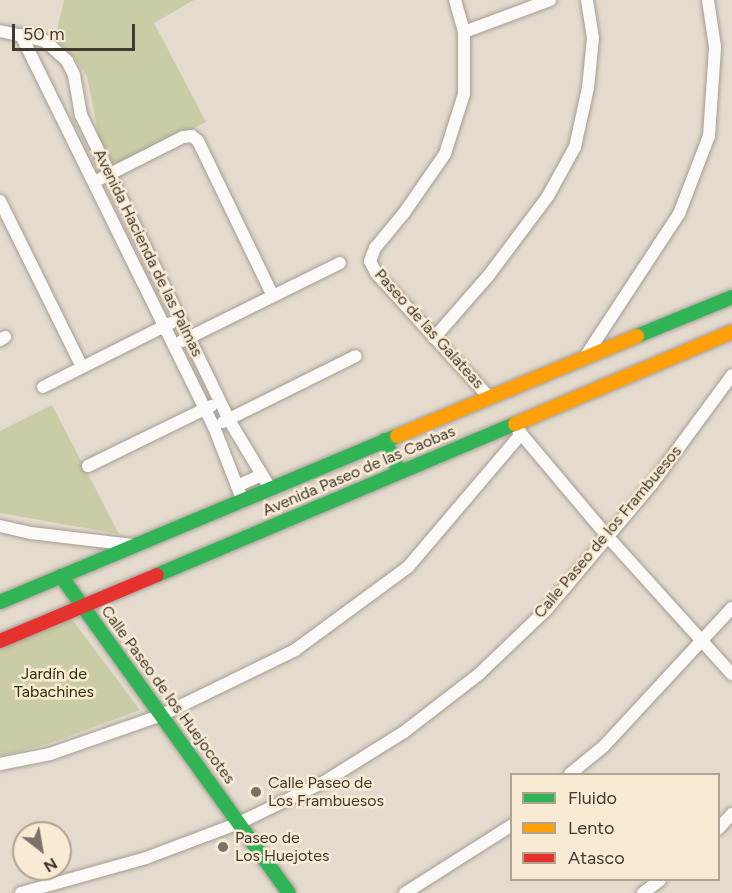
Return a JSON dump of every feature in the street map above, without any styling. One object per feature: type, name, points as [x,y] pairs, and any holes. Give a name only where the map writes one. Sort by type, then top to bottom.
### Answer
[{"type":"main road","name":"Avenida Paseo de las Caobas","points":[[0,602],[133,545],[239,493],[270,488],[582,361],[732,297]]},
{"type":"main road","name":"Avenida Paseo de las Caobas","points":[[0,641],[399,472],[517,429],[732,332]]},
{"type":"main road","points":[[385,440],[399,472]]},
{"type":"main road","name":"Calle Paseo de los Huejocotes","points":[[61,576],[289,893]]},
{"type":"street","points":[[455,0],[464,32],[550,0]]},
{"type":"street","points":[[434,338],[489,275],[548,196],[575,147],[588,88],[593,38],[587,0]]},
{"type":"street","points":[[582,361],[679,214],[709,136],[715,47],[708,0]]},
{"type":"street","name":"Avenida Hacienda de las Palmas","points":[[0,31],[45,41],[67,61],[74,75],[81,115],[229,420],[270,488]]},
{"type":"street","name":"Paseo de las Galateas","points":[[464,32],[464,94],[445,154],[404,213],[375,248],[370,261],[376,273],[489,397]]},
{"type":"street","name":"Avenida Hacienda de las Palmas","points":[[21,34],[214,427],[239,493]]},
{"type":"street","points":[[94,182],[183,137],[192,136],[198,141],[273,296]]},
{"type":"street","points":[[0,201],[82,367]]},
{"type":"street","points":[[174,345],[340,263]]},
{"type":"street","points":[[43,387],[180,319]]},
{"type":"street","points":[[214,427],[356,356]]},
{"type":"street","name":"Calle Paseo de los Frambuesos","points":[[21,893],[146,858],[239,823],[324,782],[404,732],[479,674],[547,609],[652,484],[732,375]]},
{"type":"street","points":[[88,466],[220,402]]},
{"type":"street","points":[[0,764],[50,754],[162,715],[295,650],[408,567],[517,429],[608,537],[732,674]]},
{"type":"street","points":[[239,493],[262,475]]},
{"type":"street","points":[[0,526],[31,533],[133,545]]},
{"type":"street","points":[[571,773],[604,746],[702,643],[732,608]]},
{"type":"street","points":[[720,827],[732,814]]},
{"type":"street","points":[[405,893],[510,826]]},
{"type":"street","points":[[643,893],[658,881]]},
{"type":"green space","points":[[64,0],[194,0],[154,23],[206,122],[115,168],[99,137],[87,76],[73,56],[55,39]]},
{"type":"green space","points":[[52,405],[119,534],[0,513],[0,431]]},
{"type":"green space","name":"Jardín de Tabachines","points":[[71,618],[140,710],[48,744],[0,756],[0,647]]},
{"type":"traffic: fast","points":[[637,336],[732,297]]},
{"type":"traffic: fast","points":[[157,575],[515,424]]},
{"type":"traffic: fast","points":[[0,602],[397,436]]},
{"type":"traffic: fast","points":[[385,440],[399,472]]},
{"type":"traffic: fast","points":[[61,576],[289,893]]},
{"type":"traffic: slow","points":[[515,424],[732,332]]},
{"type":"traffic: slow","points":[[397,436],[637,336]]},
{"type":"traffic: jam","points":[[0,641],[157,575]]},
{"type":"place","name":"Calle Paseo de Los Frambuesos","points":[[256,792]]},
{"type":"place","name":"Paseo de Los Huejotes","points":[[223,847]]}]
